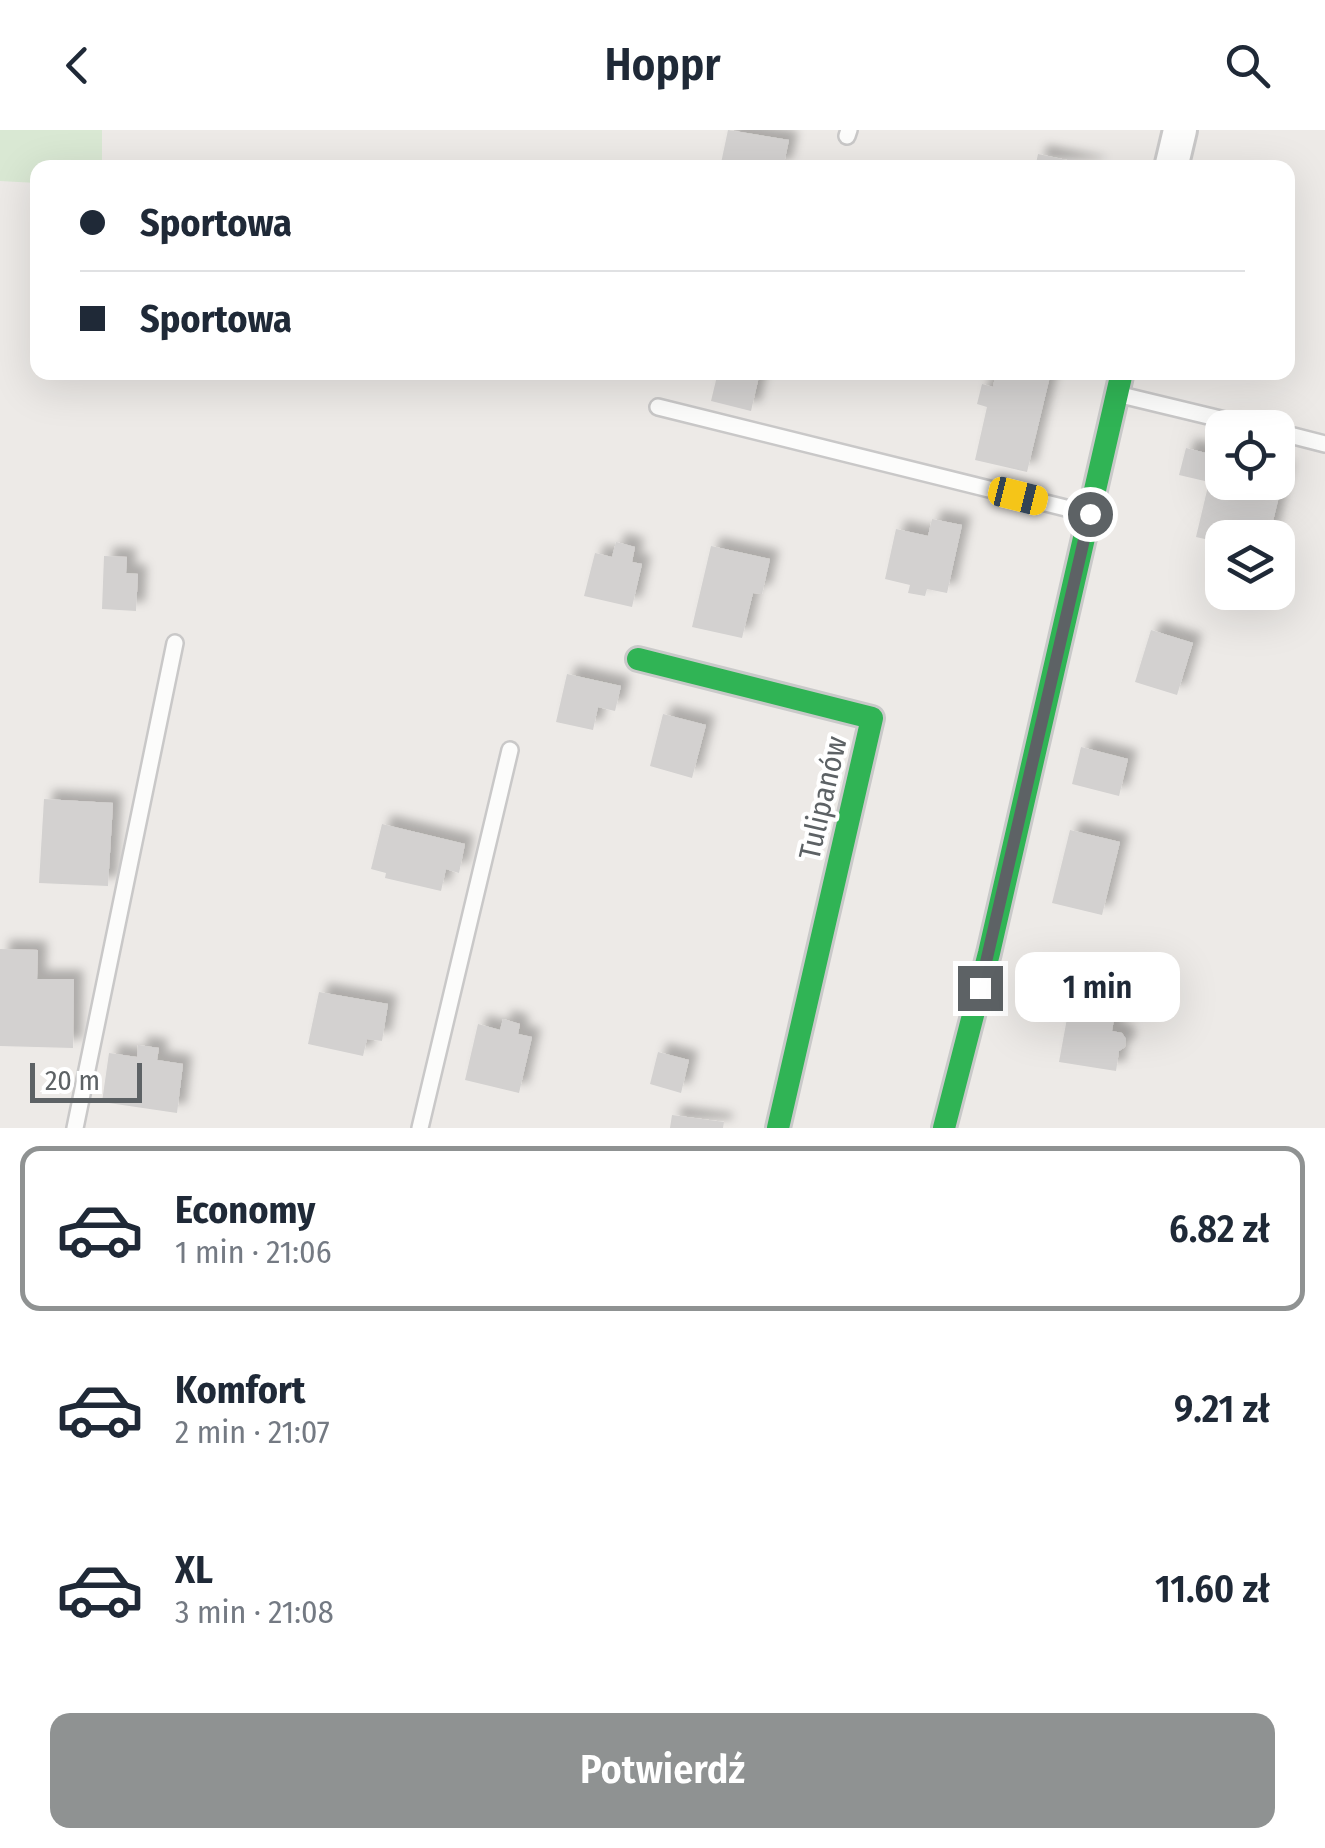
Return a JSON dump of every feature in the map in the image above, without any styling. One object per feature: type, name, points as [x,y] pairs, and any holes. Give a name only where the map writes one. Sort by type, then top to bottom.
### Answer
[{"type":"street","points":[[1173,160],[1180,130]]},
{"type":"street","points":[[944,1128],[989,953],[1120,383]]},
{"type":"street","name":"Tulipanów","points":[[638,658],[872,718],[778,1128]]},
{"type":"lane","points":[[1120,383],[1205,411]]},
{"type":"lane","points":[[658,408],[1090,514]]},
{"type":"lane","points":[[1295,436],[1325,444]]},
{"type":"lane","points":[[75,1128],[174,644]]},
{"type":"lane","points":[[420,1128],[510,750]]},
{"type":"green space","points":[[0,130],[102,130],[102,160],[30,160],[30,183],[0,181]]},
{"type":"building","points":[[728,130],[789,140],[785,160],[722,160]]},
{"type":"building","points":[[1038,154],[1067,160],[1037,160]]},
{"type":"building","points":[[716,380],[758,380],[751,411],[711,401]]},
{"type":"building","points":[[994,380],[1049,380],[1027,472],[975,460],[987,407],[977,404],[982,384],[993,387]]},
{"type":"building","points":[[1186,448],[1205,453],[1205,481],[1179,475]]},
{"type":"building","points":[[1205,499],[1278,500],[1273,520],[1205,520],[1205,539],[1196,537]]},
{"type":"building","points":[[932,519],[962,525],[947,593],[927,589],[925,596],[908,593],[910,585],[885,579],[896,529],[928,536]]},
{"type":"building","points":[[616,542],[635,547],[632,562],[642,564],[632,607],[584,596],[595,553],[612,557]]},
{"type":"building","points":[[711,546],[770,559],[762,594],[753,593],[742,638],[692,627]]},
{"type":"building","points":[[104,556],[127,557],[126,573],[138,574],[136,611],[102,609]]},
{"type":"building","points":[[1151,630],[1193,643],[1177,695],[1135,682]]},
{"type":"building","points":[[567,674],[621,686],[615,711],[598,707],[593,730],[556,722]]},
{"type":"building","points":[[663,714],[706,725],[692,778],[650,766]]},
{"type":"building","points":[[1081,747],[1128,759],[1119,796],[1072,784]]},
{"type":"building","points":[[44,799],[113,803],[108,886],[39,883]]},
{"type":"building","points":[[382,824],[465,844],[459,873],[446,869],[441,891],[385,878],[386,873],[371,869]]},
{"type":"building","points":[[1070,830],[1120,842],[1102,915],[1052,903]]},
{"type":"building","points":[[0,949],[38,950],[37,979],[74,979],[73,1048],[0,1046]]},
{"type":"building","points":[[1083,984],[1119,990],[1112,1031],[1122,1033],[1126,1039],[1125,1047],[1119,1051],[1116,1071],[1059,1062],[1070,1002],[1080,1004]]},
{"type":"building","points":[[319,992],[388,1004],[382,1041],[367,1039],[363,1056],[308,1044]]},
{"type":"building","points":[[503,1019],[520,1024],[518,1034],[532,1037],[519,1093],[465,1080],[478,1024],[500,1030]]},
{"type":"building","points":[[138,1045],[159,1048],[157,1060],[183,1064],[177,1113],[102,1102],[109,1053],[137,1057]]},
{"type":"building","points":[[658,1052],[689,1060],[681,1093],[650,1084]]},
{"type":"building","points":[[672,1115],[724,1122],[723,1128],[670,1128]]},
{"type":"traffic: fast","points":[[944,1128],[989,953],[1120,380]]},
{"type":"traffic: fast","points":[[638,659],[872,718],[778,1128]]},
{"type":"route","points":[[980,988],[1090,514]]}]
